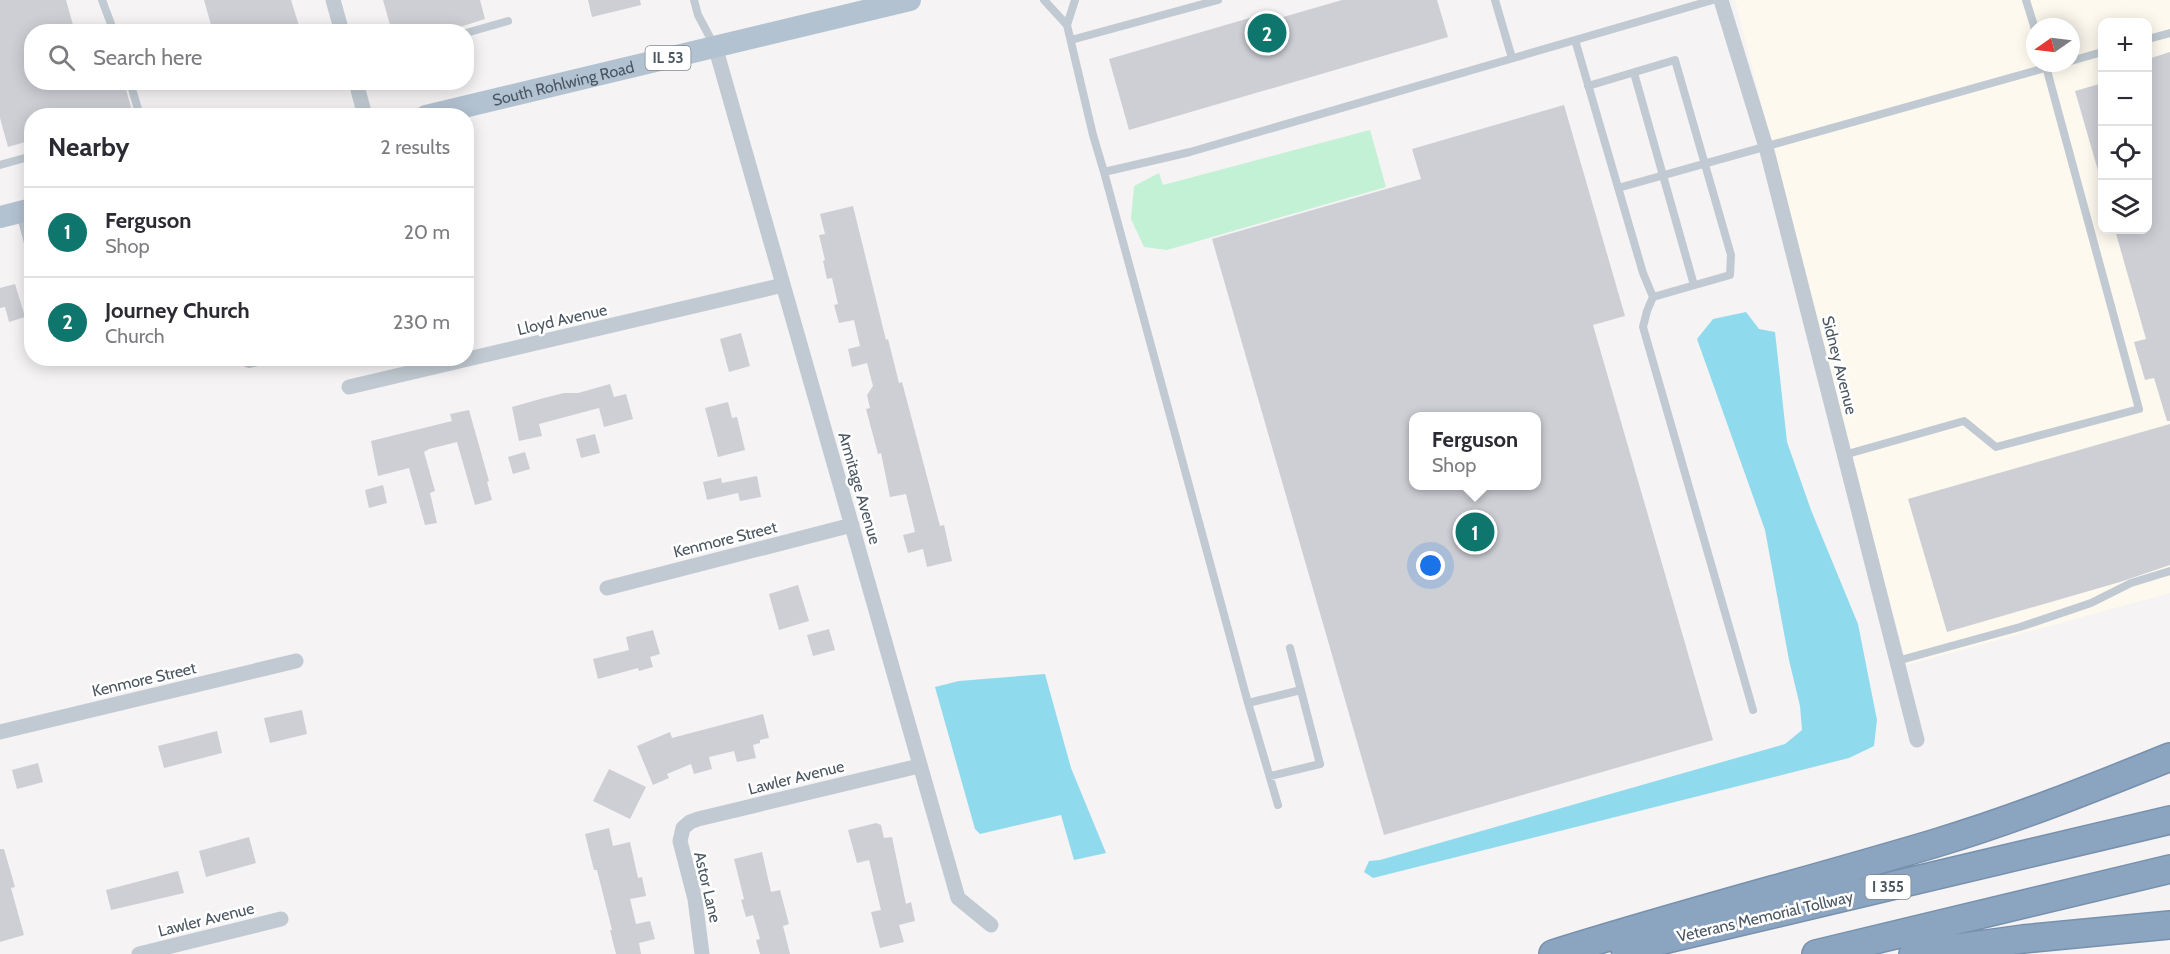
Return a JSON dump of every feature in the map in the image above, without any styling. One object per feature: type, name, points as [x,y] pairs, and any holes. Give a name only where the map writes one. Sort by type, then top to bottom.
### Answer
[{"type":"highway","points":[[1553,954],[1938,842],[2083,792],[2170,757]]},
{"type":"highway","name":"Veterans Memorial Tollway","points":[[1605,954],[2170,820]]},
{"type":"highway","points":[[1816,954],[2170,869]]},
{"type":"highway","points":[[1913,954],[2023,939],[2170,925]]},
{"type":"main road","name":"South Rohlwing Road","points":[[459,108],[857,9],[910,0]]},
{"type":"street","points":[[333,0],[338,24]]},
{"type":"street","name":"Sidney Avenue","points":[[1721,0],[1766,147],[1917,740]]},
{"type":"street","name":"Armitage Avenue","points":[[715,46],[958,898],[991,925]]},
{"type":"street","points":[[358,90],[363,108]]},
{"type":"street","name":"Lloyd Avenue","points":[[474,358],[783,285]]},
{"type":"street","name":"Lloyd Avenue","points":[[349,387],[438,366]]},
{"type":"street","name":"Kenmore Street","points":[[608,588],[852,525]]},
{"type":"street","name":"Kenmore Street","points":[[0,732],[296,661]]},
{"type":"street","name":"Lawler Avenue","points":[[683,828],[699,819],[919,766]]},
{"type":"street","name":"Astor Lane","points":[[683,828],[680,841],[681,850],[695,899],[702,954]]},
{"type":"street","name":"Lawler Avenue","points":[[139,954],[281,919]]},
{"type":"lane","points":[[102,0],[111,24]]},
{"type":"lane","points":[[694,0],[698,15],[715,46]]},
{"type":"lane","points":[[1044,0],[1067,25],[1093,135],[1278,805]]},
{"type":"lane","points":[[1067,25],[1076,0]]},
{"type":"lane","points":[[1071,40],[1218,0]]},
{"type":"lane","points":[[1495,0],[1512,58]]},
{"type":"lane","points":[[1104,172],[1190,152],[1713,0]]},
{"type":"lane","points":[[2026,0],[2032,18]]},
{"type":"lane","points":[[474,31],[508,21]]},
{"type":"lane","points":[[2152,38],[2170,33]]},
{"type":"lane","points":[[1575,40],[1643,273],[1653,297],[1643,327],[1753,710]]},
{"type":"lane","points":[[2080,58],[2098,53]]},
{"type":"lane","points":[[1588,86],[1675,60],[1731,255],[1730,275],[1653,297]]},
{"type":"lane","points":[[1618,188],[2026,71]]},
{"type":"lane","points":[[1844,455],[1964,421],[1996,447],[2139,409],[2048,72]]},
{"type":"lane","points":[[1634,73],[1694,285]]},
{"type":"lane","points":[[132,90],[138,108]]},
{"type":"lane","points":[[0,163],[24,158]]},
{"type":"lane","points":[[17,212],[24,233]]},
{"type":"lane","points":[[1897,661],[2020,627],[2091,603],[2131,583],[2170,571]]},
{"type":"lane","points":[[1270,776],[1320,764],[1290,648]]},
{"type":"lane","points":[[1248,703],[1301,690]]},
{"type":"shaded area","points":[[1735,0],[2170,0],[2170,593],[1907,665]]},
{"type":"green space","points":[[1370,130],[1386,187],[1167,250],[1144,247],[1131,219],[1134,186],[1159,173],[1163,185]]},
{"type":"water","points":[[1746,312],[1759,329],[1775,332],[1787,442],[1811,510],[1858,624],[1877,720],[1874,746],[1849,758],[1373,878],[1364,872],[1369,861],[1380,860],[1785,744],[1802,730],[1800,706],[1789,660],[1765,530],[1697,339],[1713,319]]},
{"type":"water","points":[[1045,674],[1071,768],[1106,853],[1074,860],[1061,815],[980,834],[975,829],[935,687],[959,681]]},
{"type":"building","points":[[0,0],[66,0],[73,24],[24,24],[24,90],[126,90],[131,108],[24,108],[24,142],[8,147],[0,118]]},
{"type":"building","points":[[204,0],[291,0],[298,24],[211,24]]},
{"type":"building","points":[[383,0],[480,0],[485,19],[469,24],[390,24]]},
{"type":"building","points":[[588,0],[640,0],[641,5],[592,17]]},
{"type":"building","points":[[1342,0],[1437,0],[1448,37],[1129,130],[1109,59],[1270,12],[1273,20]]},
{"type":"building","points":[[2170,52],[2170,421],[2167,421],[2154,378],[2145,380],[2134,342],[2146,339],[2116,234],[2152,234],[2152,58]]},
{"type":"building","points":[[2098,84],[2098,171],[2075,91]]},
{"type":"building","points":[[1564,105],[1625,316],[1593,325],[1713,740],[1384,835],[1212,239],[1421,179],[1412,149]]},
{"type":"building","points":[[853,206],[886,340],[888,339],[899,383],[902,382],[940,526],[944,525],[952,561],[927,567],[923,549],[908,553],[903,535],[915,532],[906,494],[890,497],[881,453],[878,454],[866,409],[870,408],[867,395],[873,386],[867,363],[852,367],[848,349],[860,346],[854,320],[839,323],[834,305],[838,304],[832,278],[827,279],[823,261],[825,260],[819,235],[825,234],[820,214]]},
{"type":"building","points":[[15,284],[24,317],[9,322],[5,307],[0,308],[0,288]]},
{"type":"building","points":[[741,333],[750,366],[729,372],[720,339]]},
{"type":"building","points":[[610,384],[614,397],[626,394],[633,419],[604,427],[599,408],[539,424],[542,436],[519,441],[512,407]]},
{"type":"building","points":[[728,402],[732,418],[737,417],[745,450],[718,457],[705,408]]},
{"type":"building","points":[[469,410],[492,500],[475,505],[457,442],[429,449],[424,452],[435,491],[430,493],[437,523],[425,525],[409,468],[378,476],[371,441],[452,421],[450,414]]},
{"type":"building","points":[[2170,424],[2170,565],[2120,582],[1947,632],[1908,499]]},
{"type":"building","points":[[595,434],[600,453],[581,458],[576,439]]},
{"type":"building","points":[[525,452],[530,469],[513,474],[508,457]]},
{"type":"building","points":[[757,476],[761,497],[740,501],[738,493],[707,500],[703,482],[721,478],[722,483]]},
{"type":"building","points":[[383,485],[387,503],[369,508],[365,490]]},
{"type":"building","points":[[798,585],[809,621],[779,630],[769,594]]},
{"type":"building","points":[[829,629],[835,650],[813,656],[807,635]]},
{"type":"building","points":[[653,630],[660,654],[650,657],[653,667],[639,671],[638,668],[598,679],[593,659],[629,650],[626,637]]},
{"type":"building","points":[[302,710],[307,734],[270,743],[264,718]]},
{"type":"building","points":[[763,714],[769,738],[753,745],[756,758],[737,762],[734,751],[709,757],[712,769],[694,774],[691,764],[667,774],[669,778],[653,785],[637,746],[670,732],[672,738]]},
{"type":"building","points":[[217,731],[222,753],[164,768],[158,746]]},
{"type":"building","points":[[38,763],[43,782],[17,789],[12,770]]},
{"type":"building","points":[[609,769],[646,787],[630,819],[593,801]]},
{"type":"building","points":[[876,823],[881,825],[884,838],[892,837],[906,904],[911,902],[915,921],[899,925],[904,942],[880,948],[871,912],[881,910],[869,860],[857,863],[848,830]]},
{"type":"building","points":[[609,828],[613,846],[630,842],[638,878],[642,877],[646,896],[630,899],[636,924],[650,921],[655,939],[639,943],[641,954],[616,954],[597,870],[594,870],[585,834]]},
{"type":"building","points":[[249,837],[256,863],[206,877],[199,851]]},
{"type":"building","points":[[0,849],[4,849],[15,887],[11,888],[24,935],[0,942]]},
{"type":"building","points":[[762,852],[771,892],[780,890],[789,924],[783,926],[790,954],[760,954],[756,940],[760,939],[753,915],[746,917],[741,900],[744,899],[734,859]]},
{"type":"building","points":[[178,871],[184,893],[111,910],[106,890]]},
{"type":"place","name":"Journey Church","points":[[1267,33]]},
{"type":"place","name":"Ferguson","points":[[1475,532]]}]
